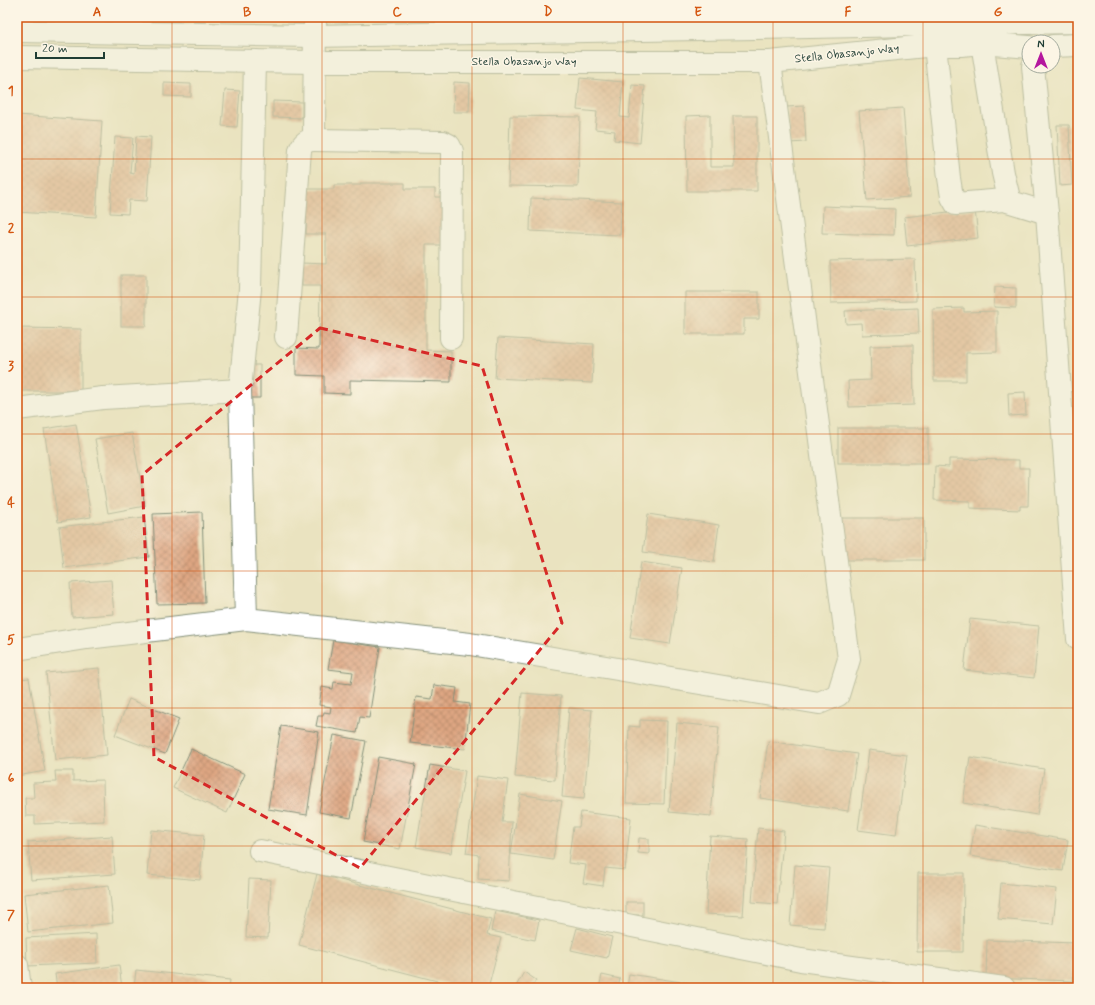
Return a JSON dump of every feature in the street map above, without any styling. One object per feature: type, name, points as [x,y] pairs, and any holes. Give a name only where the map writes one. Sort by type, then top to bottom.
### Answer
[{"type":"street","points":[[17,31],[147,25],[315,27],[959,24],[1078,22]]},
{"type":"street","points":[[959,24],[961,45]]},
{"type":"street","points":[[314,140],[315,27]]},
{"type":"street","points":[[982,43],[1002,173],[1008,194],[1004,200]]},
{"type":"street","name":"Stella Obasanjo Way","points":[[17,57],[314,62],[770,62],[935,45],[982,43],[1021,46]]},
{"type":"street","points":[[935,45],[952,197],[956,204],[1004,200],[1047,213]]},
{"type":"street","points":[[1061,46],[1078,45]]},
{"type":"street","points":[[246,619],[240,390],[250,289],[255,61]]},
{"type":"street","points":[[17,649],[87,638],[246,619],[470,644],[819,703],[838,695],[849,659],[770,62]]},
{"type":"street","points":[[1034,74],[1047,213],[1078,639]]},
{"type":"street","points":[[286,337],[300,150],[303,144],[308,140],[314,140],[443,142],[449,145],[452,151],[451,338]]},
{"type":"street","points":[[17,409],[103,398],[240,390]]},
{"type":"street","points":[[260,851],[801,960],[1004,988]]},
{"type":"street","points":[[17,965],[20,988]]},
{"type":"highlighted area","points":[[320,328],[482,366],[562,623],[360,868],[154,757],[142,475]]},
{"type":"building","points":[[580,78],[623,82],[620,117],[629,118],[632,85],[645,86],[640,143],[614,140],[615,131],[595,129],[597,112],[577,110]]},
{"type":"building","points":[[454,82],[470,83],[469,112],[453,112]]},
{"type":"building","points":[[164,83],[191,84],[191,97],[164,96]]},
{"type":"building","points":[[225,90],[240,91],[237,127],[222,126]]},
{"type":"building","points":[[273,101],[302,102],[302,118],[273,117]]},
{"type":"building","points":[[804,106],[806,142],[789,143],[787,107]]},
{"type":"building","points":[[903,108],[910,197],[867,200],[859,111]]},
{"type":"building","points":[[17,115],[102,121],[96,217],[17,212]]},
{"type":"building","points":[[710,115],[710,167],[734,167],[733,116],[757,116],[757,191],[687,191],[686,116]]},
{"type":"building","points":[[510,116],[580,117],[578,187],[508,186]]},
{"type":"building","points":[[1057,125],[1069,125],[1072,185],[1060,186]]},
{"type":"building","points":[[136,136],[151,137],[147,201],[129,200],[128,214],[110,213],[115,137],[133,138],[130,173],[134,174]]},
{"type":"building","points":[[361,183],[405,183],[405,189],[435,189],[435,197],[447,197],[447,245],[426,245],[426,350],[451,351],[451,382],[350,380],[350,394],[324,393],[324,376],[296,375],[296,348],[319,349],[320,286],[302,286],[302,263],[326,264],[326,234],[306,234],[307,189],[334,189],[334,185],[361,185]]},
{"type":"building","points":[[531,198],[622,202],[620,235],[530,231]]},
{"type":"building","points":[[823,206],[895,209],[894,235],[822,233]]},
{"type":"building","points":[[975,209],[978,238],[907,246],[904,217]]},
{"type":"building","points":[[915,259],[916,301],[831,303],[830,261]]},
{"type":"building","points":[[121,275],[146,275],[146,326],[121,326]]},
{"type":"building","points":[[995,287],[1016,288],[1016,308],[994,307]]},
{"type":"building","points":[[685,292],[759,292],[759,319],[744,319],[744,334],[685,334]]},
{"type":"building","points":[[918,308],[919,333],[862,335],[861,323],[846,324],[845,311]]},
{"type":"building","points":[[964,308],[964,312],[997,311],[997,352],[966,353],[966,381],[934,381],[933,309]]},
{"type":"building","points":[[19,328],[81,329],[81,391],[18,391]]},
{"type":"building","points":[[498,338],[594,344],[592,383],[495,378]]},
{"type":"building","points":[[913,345],[914,405],[849,407],[848,381],[871,380],[870,346]]},
{"type":"building","points":[[247,365],[260,365],[260,398],[246,398]]},
{"type":"building","points":[[1025,392],[1026,415],[1009,416],[1008,393]]},
{"type":"building","points":[[76,424],[91,517],[58,522],[44,429]]},
{"type":"building","points":[[838,428],[928,428],[928,463],[838,463]]},
{"type":"building","points":[[132,433],[145,506],[108,513],[95,439]]},
{"type":"building","points":[[949,459],[1019,460],[1019,468],[1029,468],[1028,506],[1020,506],[1020,510],[970,508],[970,501],[934,500],[935,466],[949,467]]},
{"type":"building","points":[[202,512],[205,603],[157,604],[153,514]]},
{"type":"building","points":[[648,514],[719,525],[714,562],[643,552]]},
{"type":"building","points":[[144,517],[149,557],[64,568],[59,527]]},
{"type":"building","points":[[838,518],[924,518],[924,560],[838,560]]},
{"type":"building","points":[[641,562],[682,568],[670,644],[630,638]]},
{"type":"building","points":[[111,580],[114,614],[72,617],[70,583]]},
{"type":"building","points":[[970,619],[1039,626],[1034,678],[964,670]]},
{"type":"building","points":[[333,640],[380,647],[369,718],[360,717],[357,733],[316,726],[318,716],[323,716],[324,712],[330,713],[331,707],[319,705],[322,687],[333,689],[334,682],[351,684],[353,672],[328,669]]},
{"type":"building","points":[[99,668],[107,755],[55,760],[46,673]]},
{"type":"building","points":[[17,672],[19,679],[29,678],[45,771],[17,776]]},
{"type":"building","points":[[434,685],[457,688],[455,702],[470,704],[465,749],[410,743],[416,697],[432,699]]},
{"type":"building","points":[[522,693],[561,696],[555,780],[515,777]]},
{"type":"building","points":[[129,699],[179,719],[165,754],[115,735]]},
{"type":"building","points":[[569,708],[592,710],[584,799],[562,797]]},
{"type":"building","points":[[640,720],[667,721],[664,804],[626,803],[629,726],[640,727]]},
{"type":"building","points":[[677,723],[719,727],[711,816],[669,812]]},
{"type":"building","points":[[281,726],[319,732],[307,815],[268,809]]},
{"type":"building","points":[[334,735],[366,741],[351,818],[319,812]]},
{"type":"building","points":[[768,741],[857,754],[848,811],[760,798]]},
{"type":"building","points":[[191,749],[245,774],[227,813],[173,788]]},
{"type":"building","points":[[869,750],[907,755],[896,835],[858,830]]},
{"type":"building","points":[[378,757],[416,764],[400,849],[363,842]]},
{"type":"building","points":[[970,757],[1044,769],[1037,815],[963,803]]},
{"type":"building","points":[[430,765],[465,771],[451,853],[416,847]]},
{"type":"building","points":[[55,771],[73,771],[73,781],[103,780],[104,821],[35,824],[35,816],[26,816],[25,798],[34,798],[33,783],[56,782]]},
{"type":"building","points":[[477,776],[508,780],[502,822],[512,822],[509,881],[478,879],[479,855],[466,853]]},
{"type":"building","points":[[520,794],[562,801],[553,860],[511,854]]},
{"type":"building","points":[[581,812],[631,818],[625,870],[605,868],[603,886],[583,883],[586,865],[568,863],[573,827],[579,827]]},
{"type":"building","points":[[975,825],[1068,840],[1063,871],[970,856]]},
{"type":"building","points":[[758,828],[784,831],[777,904],[752,902]]},
{"type":"building","points":[[151,830],[204,835],[200,880],[147,875]]},
{"type":"building","points":[[112,836],[115,874],[31,880],[28,842]]},
{"type":"building","points":[[710,836],[748,839],[743,916],[706,914]]},
{"type":"building","points":[[639,838],[649,839],[649,854],[638,853]]},
{"type":"building","points":[[795,865],[829,868],[824,928],[790,925]]},
{"type":"building","points":[[918,873],[964,873],[963,952],[917,952]]},
{"type":"building","points":[[317,874],[491,919],[487,935],[501,938],[488,988],[464,988],[299,945]]},
{"type":"building","points":[[249,879],[271,880],[268,938],[246,937]]},
{"type":"building","points":[[1001,883],[1057,889],[1053,924],[998,919]]},
{"type":"building","points":[[109,885],[113,923],[28,932],[24,894]]},
{"type":"building","points":[[626,902],[643,902],[643,915],[626,915]]},
{"type":"building","points":[[495,911],[539,920],[535,940],[491,931]]},
{"type":"building","points":[[577,928],[612,937],[607,958],[571,950]]},
{"type":"building","points":[[96,934],[97,963],[27,966],[26,938]]},
{"type":"building","points":[[987,940],[1075,943],[1073,981],[986,978]]},
{"type":"building","points":[[119,965],[122,988],[57,988],[55,974]]},
{"type":"building","points":[[136,970],[230,980],[229,988],[134,988]]},
{"type":"building","points":[[524,972],[536,980],[531,988],[515,988]]},
{"type":"building","points":[[629,974],[688,983],[687,988],[627,988]]},
{"type":"building","points":[[602,975],[620,979],[618,988],[599,988]]}]
